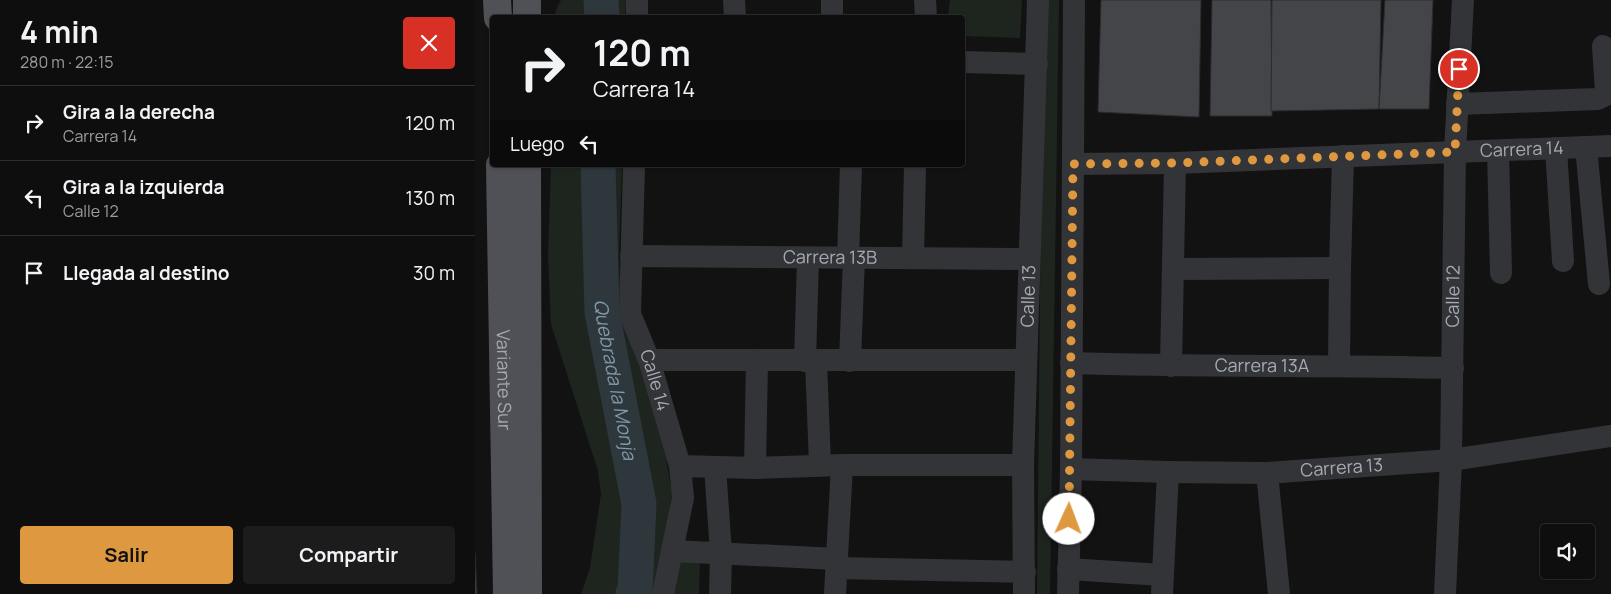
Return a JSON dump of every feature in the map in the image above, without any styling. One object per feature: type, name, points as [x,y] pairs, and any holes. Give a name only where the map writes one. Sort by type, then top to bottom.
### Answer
[{"type":"main road","points":[[527,0],[527,15]]},
{"type":"main road","name":"Variante Sur","points":[[500,167],[507,594]]},
{"type":"main road","name":"Variante Sur","points":[[527,167],[528,594]]},
{"type":"street","points":[[637,0],[637,15]]},
{"type":"street","points":[[735,0],[735,15]]},
{"type":"street","points":[[832,0],[832,15]]},
{"type":"street","points":[[925,0],[926,15]]},
{"type":"street","name":"Calle 13","points":[[1024,594],[1023,465],[1038,0]]},
{"type":"street","points":[[1068,594],[1071,469],[1074,0]]},
{"type":"street","name":"Calle 12","points":[[1445,594],[1451,460],[1455,152],[1463,0]]},
{"type":"street","points":[[1457,104],[1598,99],[1607,92],[1603,46]]},
{"type":"street","points":[[965,62],[1037,64]]},
{"type":"street","name":"Carrera 14","points":[[1073,164],[1175,163],[1611,146]]},
{"type":"street","points":[[1586,147],[1599,284]]},
{"type":"street","points":[[1556,148],[1563,261]]},
{"type":"street","points":[[1498,151],[1501,273]]},
{"type":"street","points":[[1339,365],[1339,268],[1343,156]]},
{"type":"street","points":[[1171,366],[1175,163]]},
{"type":"street","name":"Calle 14","points":[[634,167],[630,314],[649,360],[680,466],[683,498],[663,594]]},
{"type":"street","points":[[850,361],[851,167]]},
{"type":"street","points":[[913,258],[915,167]]},
{"type":"street","name":"Carrera 13B","points":[[631,256],[1029,259]]},
{"type":"street","points":[[808,258],[811,361],[831,465],[837,563],[835,594]]},
{"type":"street","points":[[1173,269],[1339,268]]},
{"type":"street","points":[[649,360],[1026,360]]},
{"type":"street","points":[[755,468],[757,361]]},
{"type":"street","name":"Carrera 13A","points":[[1071,363],[1171,366],[1339,365],[1453,368]]},
{"type":"street","name":"Carrera 13","points":[[1071,469],[1267,473],[1451,460],[1611,436]]},
{"type":"street","points":[[680,466],[755,468],[831,465],[1023,465]]},
{"type":"street","points":[[715,467],[721,553],[720,594]]},
{"type":"street","points":[[1068,569],[1162,584],[1168,472]]},
{"type":"street","points":[[1267,473],[1279,594]]},
{"type":"street","points":[[673,551],[721,553],[837,563],[1025,572]]},
{"type":"shaded area","points":[[561,0],[626,0],[625,15],[555,15]]},
{"type":"shaded area","points":[[950,0],[1022,0],[1020,38],[965,36],[965,15],[948,15]]},
{"type":"shaded area","points":[[1043,0],[1059,0],[1050,594],[1037,594]]},
{"type":"shaded area","points":[[551,167],[622,167],[619,256],[621,310],[666,457],[672,494],[656,594],[581,594],[590,568],[601,494],[598,471],[551,324],[548,256]]},
{"type":"shaded area","points":[[700,558],[699,594],[670,594],[679,561]]},
{"type":"building","points":[[1101,0],[1201,0],[1199,117],[1098,112]]},
{"type":"building","points":[[1212,0],[1271,0],[1272,116],[1210,116]]},
{"type":"building","points":[[1272,0],[1381,0],[1379,109],[1271,111]]},
{"type":"building","points":[[1385,0],[1433,0],[1429,109],[1379,109]]},
{"type":"building","points":[[475,553],[477,594],[475,594]]},
{"type":"waterway","name":"Quebrada la Monja","points":[[601,0],[602,15]]},
{"type":"waterway","name":"Quebrada la Monja","points":[[598,167],[602,312],[639,504],[635,592],[633,594]]},
{"type":"route","points":[[1069,519],[1073,164],[1175,163],[1455,152],[1459,69]]}]
